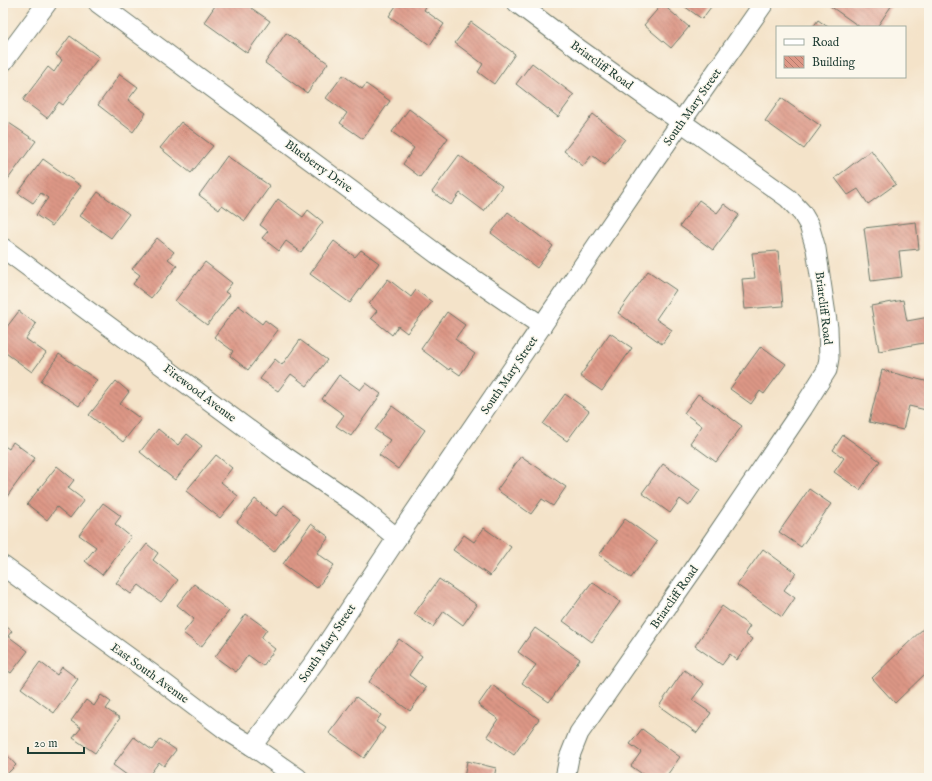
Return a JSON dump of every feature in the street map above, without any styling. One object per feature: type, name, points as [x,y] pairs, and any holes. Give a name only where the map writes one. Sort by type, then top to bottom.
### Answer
[{"type":"street","points":[[3,62],[47,3]]},
{"type":"street","name":"Blueberry Drive","points":[[98,3],[437,254],[542,326]]},
{"type":"street","name":"Briarcliff Road","points":[[517,3],[788,198],[802,213],[809,225],[816,249],[828,328],[829,358],[827,370],[711,545],[579,733],[569,758],[565,778]]},
{"type":"street","name":"South Mary Street","points":[[252,746],[316,660],[397,538],[764,3]]},
{"type":"street","name":"Firewood Avenue","points":[[3,248],[283,455],[358,506],[397,538]]},
{"type":"street","name":"East South Avenue","points":[[3,566],[152,674],[226,730],[298,778]]},
{"type":"building","points":[[217,3],[244,3],[270,21],[247,53],[204,22]]},
{"type":"building","points":[[398,3],[428,3],[424,10],[444,24],[430,45],[389,16]]},
{"type":"building","points":[[687,3],[714,3],[702,19],[684,6]]},
{"type":"building","points":[[832,3],[889,3],[892,5],[878,26],[859,26],[830,6]]},
{"type":"building","points":[[662,4],[689,27],[671,48],[644,25]]},
{"type":"building","points":[[818,20],[827,26],[814,26]]},
{"type":"building","points":[[471,22],[515,54],[494,84],[478,72],[483,64],[455,43]]},
{"type":"building","points":[[286,33],[328,63],[307,93],[265,63]]},
{"type":"building","points":[[70,36],[99,57],[63,105],[59,102],[47,118],[23,100],[48,67],[54,72],[62,60],[56,55]]},
{"type":"building","points":[[532,63],[574,95],[558,117],[516,84]]},
{"type":"building","points":[[120,74],[138,87],[128,100],[146,113],[133,132],[98,105]]},
{"type":"building","points":[[343,75],[362,89],[366,84],[390,101],[363,139],[340,123],[347,113],[326,98]]},
{"type":"building","points":[[781,98],[821,126],[804,149],[765,121]]},
{"type":"building","points":[[409,109],[448,138],[420,177],[403,164],[414,148],[392,132]]},
{"type":"building","points":[[593,114],[625,139],[605,165],[592,155],[583,166],[564,151]]},
{"type":"building","points":[[181,122],[213,146],[191,173],[160,148]]},
{"type":"building","points":[[9,123],[36,141],[3,186],[3,131]]},
{"type":"building","points":[[871,150],[896,184],[868,204],[858,189],[848,195],[835,178]]},
{"type":"building","points":[[459,155],[502,186],[484,211],[460,193],[451,205],[432,192]]},
{"type":"building","points":[[227,156],[270,186],[245,221],[222,205],[219,210],[199,195]]},
{"type":"building","points":[[43,159],[81,186],[52,226],[36,215],[48,198],[41,193],[33,203],[18,193]]},
{"type":"building","points":[[98,192],[129,214],[111,238],[80,216]]},
{"type":"building","points":[[278,199],[303,217],[308,210],[323,222],[301,252],[286,241],[279,251],[262,238],[268,231],[260,225]]},
{"type":"building","points":[[699,200],[717,213],[724,204],[739,215],[713,250],[680,226]]},
{"type":"building","points":[[508,212],[553,246],[537,268],[491,233]]},
{"type":"building","points":[[916,222],[919,249],[899,251],[902,277],[871,281],[864,228]]},
{"type":"building","points":[[157,238],[174,252],[168,259],[177,266],[151,298],[133,284],[140,275],[132,269]]},
{"type":"building","points":[[334,241],[355,257],[361,250],[379,263],[350,303],[310,274]]},
{"type":"building","points":[[778,251],[783,306],[745,309],[742,279],[755,278],[752,253]]},
{"type":"building","points":[[205,262],[232,283],[225,292],[230,295],[207,325],[175,301]]},
{"type":"building","points":[[648,271],[676,290],[656,319],[672,330],[662,344],[618,313]]},
{"type":"building","points":[[388,279],[411,297],[416,290],[432,302],[407,333],[398,326],[392,335],[371,318],[377,311],[369,304]]},
{"type":"building","points":[[903,300],[907,321],[929,317],[929,342],[879,351],[871,306]]},
{"type":"building","points":[[238,305],[262,324],[265,320],[278,330],[248,370],[230,356],[233,351],[214,337]]},
{"type":"building","points":[[19,311],[36,324],[26,339],[46,353],[32,372],[3,351],[3,332]]},
{"type":"building","points":[[447,312],[465,325],[455,339],[475,354],[460,375],[450,368],[449,370],[421,349]]},
{"type":"building","points":[[610,333],[632,348],[602,391],[580,376]]},
{"type":"building","points":[[300,340],[327,360],[307,386],[291,374],[278,391],[260,379],[275,359],[282,365]]},
{"type":"building","points":[[761,346],[786,364],[764,394],[760,391],[751,404],[730,389]]},
{"type":"building","points":[[59,354],[97,380],[79,406],[41,381]]},
{"type":"building","points":[[882,370],[929,382],[929,399],[926,410],[909,406],[903,430],[869,422]]},
{"type":"building","points":[[339,375],[360,390],[366,383],[381,394],[351,436],[336,426],[344,415],[322,399]]},
{"type":"building","points":[[116,381],[129,392],[120,404],[141,419],[123,442],[89,415]]},
{"type":"building","points":[[565,394],[589,411],[567,441],[543,424]]},
{"type":"building","points":[[698,394],[742,426],[716,462],[690,443],[702,426],[684,413]]},
{"type":"building","points":[[392,406],[425,430],[398,469],[379,455],[390,440],[375,430]]},
{"type":"building","points":[[158,429],[178,445],[187,434],[202,446],[175,480],[140,452]]},
{"type":"building","points":[[843,435],[880,461],[860,490],[834,472],[844,458],[833,450]]},
{"type":"building","points":[[13,442],[35,458],[3,502],[3,445],[9,449]]},
{"type":"building","points":[[216,455],[232,468],[221,482],[238,496],[220,518],[186,491]]},
{"type":"building","points":[[521,456],[566,487],[553,506],[542,499],[531,514],[497,490]]},
{"type":"building","points":[[663,464],[700,490],[689,506],[680,499],[670,513],[642,493]]},
{"type":"building","points":[[57,466],[74,480],[68,488],[84,500],[70,518],[57,507],[47,520],[27,504]]},
{"type":"building","points":[[809,489],[831,504],[801,547],[779,532]]},
{"type":"building","points":[[255,499],[276,516],[284,505],[300,518],[274,552],[237,522]]},
{"type":"building","points":[[103,503],[121,516],[115,524],[131,537],[102,575],[85,561],[96,547],[79,535]]},
{"type":"building","points":[[625,519],[657,542],[631,578],[599,555]]},
{"type":"building","points":[[311,524],[329,537],[317,553],[334,565],[317,588],[283,564]]},
{"type":"building","points":[[484,528],[511,547],[490,576],[453,550],[464,535],[474,542]]},
{"type":"building","points":[[147,544],[158,553],[153,560],[178,580],[161,602],[139,585],[131,594],[116,583]]},
{"type":"building","points":[[763,549],[796,573],[784,590],[795,598],[782,617],[737,585]]},
{"type":"building","points":[[439,579],[477,605],[463,625],[444,611],[433,627],[414,614]]},
{"type":"building","points":[[592,582],[620,602],[592,642],[563,621]]},
{"type":"building","points":[[194,584],[229,611],[201,647],[183,633],[194,619],[177,605]]},
{"type":"building","points":[[722,606],[750,626],[745,634],[752,639],[737,660],[730,654],[722,665],[695,646]]},
{"type":"building","points":[[246,614],[267,629],[261,638],[275,649],[263,666],[248,655],[236,672],[215,657]]},
{"type":"building","points":[[929,623],[929,651],[926,654],[929,657],[929,670],[895,703],[872,678]]},
{"type":"building","points":[[3,624],[12,631],[8,636],[28,651],[11,673],[4,668],[3,670]]},
{"type":"building","points":[[535,628],[580,659],[549,702],[522,683],[536,665],[518,652]]},
{"type":"building","points":[[399,639],[422,656],[409,675],[426,688],[410,711],[369,682]]},
{"type":"building","points":[[40,662],[57,675],[62,667],[78,679],[54,713],[21,688]]},
{"type":"building","points":[[684,670],[704,684],[692,700],[711,713],[697,733],[659,706]]},
{"type":"building","points":[[492,685],[539,719],[514,755],[487,736],[498,719],[478,705]]},
{"type":"building","points":[[101,695],[111,702],[106,709],[120,718],[95,753],[73,738],[81,728],[71,721],[86,700],[94,706]]},
{"type":"building","points":[[356,697],[381,715],[376,722],[385,728],[364,758],[329,733]]},
{"type":"building","points":[[642,729],[680,757],[665,778],[648,778],[631,766],[641,752],[630,744]]},
{"type":"building","points":[[134,737],[152,750],[160,739],[176,750],[164,766],[159,762],[147,778],[131,778],[113,765]]},
{"type":"building","points":[[3,751],[16,765],[3,778]]},
{"type":"building","points":[[467,761],[496,768],[494,778],[464,778]]}]
